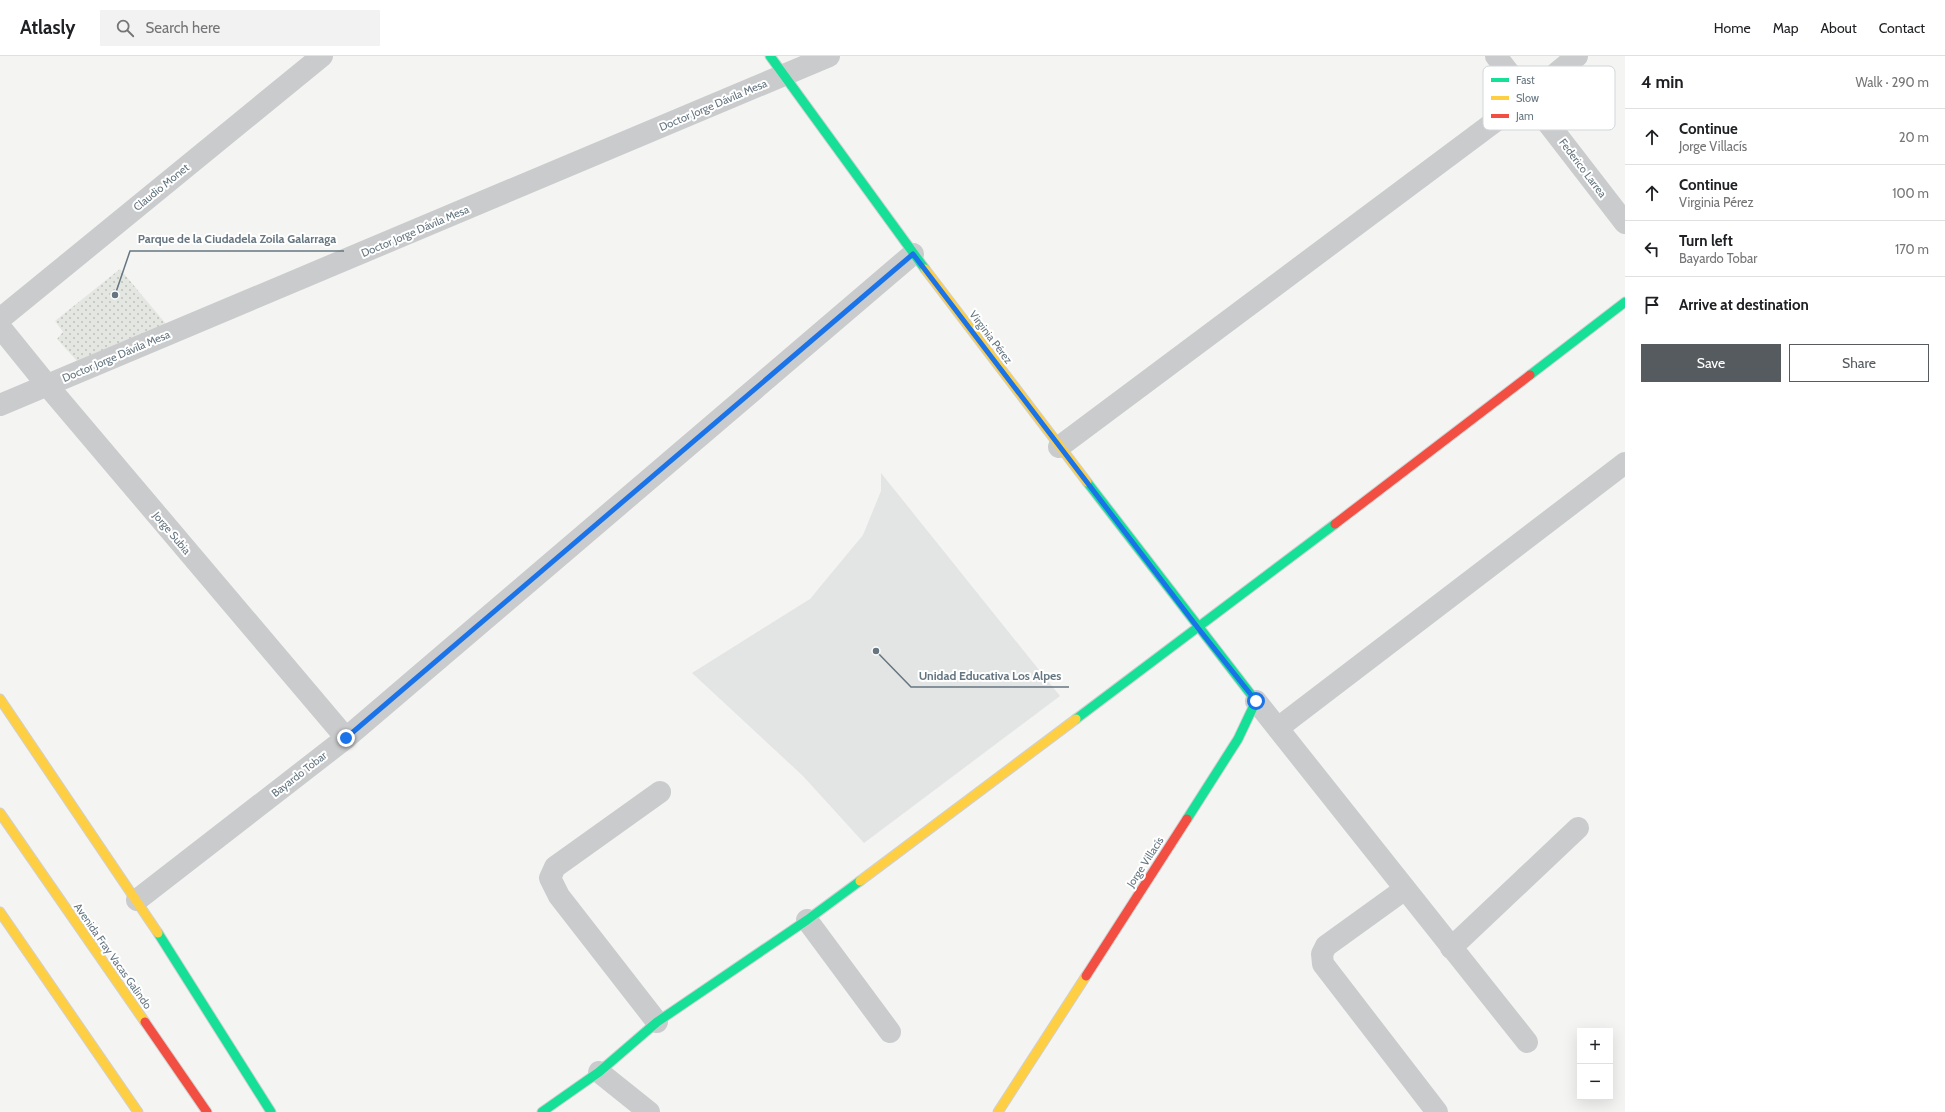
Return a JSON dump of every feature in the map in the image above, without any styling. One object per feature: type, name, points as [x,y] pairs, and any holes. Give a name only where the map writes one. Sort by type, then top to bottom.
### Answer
[{"type":"street","name":"Claudio Monet","points":[[0,319],[322,56]]},
{"type":"street","name":"Virginia Pérez","points":[[770,56],[913,254],[1198,628]]},
{"type":"street","name":"Doctor Jorge Dávila Mesa","points":[[0,405],[785,76],[829,56]]},
{"type":"street","name":"Federico Larrea","points":[[1496,56],[1504,66]]},
{"type":"street","points":[[1565,66],[1577,56]]},
{"type":"street","points":[[1059,447],[1483,130]]},
{"type":"street","name":"Federico Larrea","points":[[1554,130],[1625,223]]},
{"type":"street","name":"Bayardo Tobar","points":[[137,900],[346,738],[913,254]]},
{"type":"street","points":[[542,1112],[599,1072],[657,1022],[807,920],[1198,628],[1625,302]]},
{"type":"street","name":"Jorge Subia","points":[[0,327],[47,385],[346,738]]},
{"type":"street","points":[[1278,728],[1625,463]]},
{"type":"street","points":[[1198,628],[1527,1042]]},
{"type":"street","points":[[0,700],[137,900],[271,1112]]},
{"type":"street","name":"Jorge Villacís","points":[[998,1112],[1238,739],[1256,701]]},
{"type":"street","points":[[657,1022],[559,896],[550,878],[555,867],[660,792]]},
{"type":"street","name":"Avenida Fray Vacas Galindo","points":[[0,813],[207,1112]]},
{"type":"street","points":[[1451,948],[1578,828]]},
{"type":"street","points":[[1405,889],[1326,946],[1322,954],[1323,964],[1437,1112]]},
{"type":"street","points":[[0,912],[138,1112]]},
{"type":"street","points":[[807,920],[890,1032]]},
{"type":"street","points":[[599,1072],[649,1112]]},
{"type":"shaded area","points":[[120,269],[166,324],[77,361],[57,339],[63,332],[55,321]]},
{"type":"shaded area","points":[[881,473],[1060,696],[864,843],[803,776],[692,673],[810,599],[863,535],[881,491]]},
{"type":"traffic: fast","points":[[770,56],[925,269]]},
{"type":"traffic: fast","points":[[1530,375],[1625,302]]},
{"type":"traffic: fast","points":[[1087,482],[1256,701],[1238,739],[1187,819]]},
{"type":"traffic: fast","points":[[1076,719],[1335,524]]},
{"type":"traffic: fast","points":[[542,1112],[599,1072],[657,1022],[807,920],[860,881]]},
{"type":"traffic: fast","points":[[158,933],[271,1112]]},
{"type":"traffic: slow","points":[[925,269],[1087,482]]},
{"type":"traffic: slow","points":[[0,699],[158,933]]},
{"type":"traffic: slow","points":[[860,881],[1076,719]]},
{"type":"traffic: slow","points":[[0,813],[145,1022]]},
{"type":"traffic: slow","points":[[0,912],[138,1112]]},
{"type":"traffic: slow","points":[[998,1112],[1086,976]]},
{"type":"traffic: jam","points":[[1335,524],[1530,375]]},
{"type":"traffic: jam","points":[[1086,976],[1187,819]]},
{"type":"traffic: jam","points":[[145,1022],[207,1112]]},
{"type":"place","name":"Parque de la Ciudadela Zoila Galarraga","points":[[115,295]]},
{"type":"place","name":"Unidad Educativa Los Alpes","points":[[876,651]]},
{"type":"route","points":[[346,738],[913,254],[1198,628],[1256,701]]}]
